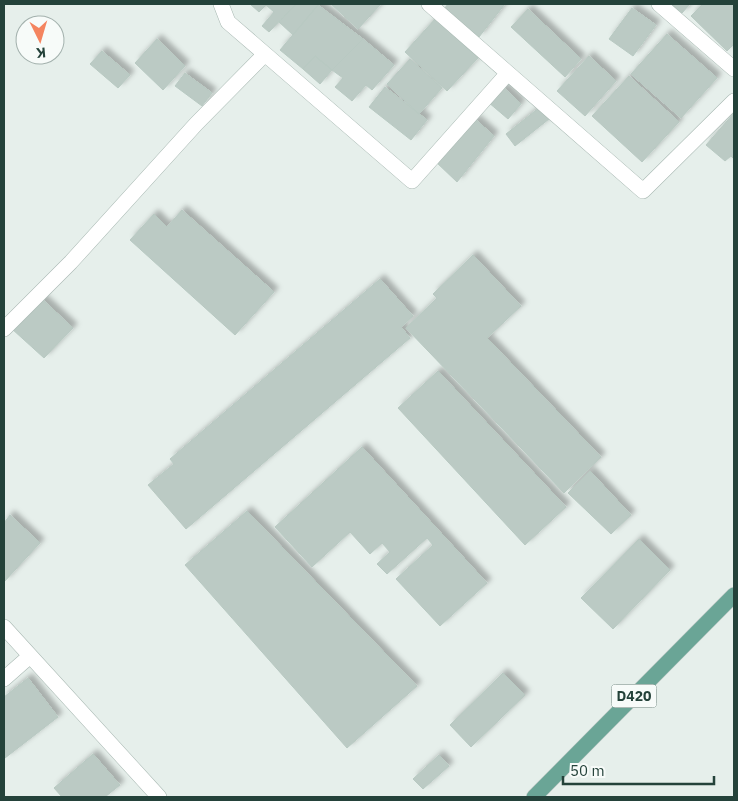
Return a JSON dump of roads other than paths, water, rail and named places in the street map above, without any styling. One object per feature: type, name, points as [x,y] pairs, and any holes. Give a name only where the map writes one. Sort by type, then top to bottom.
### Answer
[{"type":"main road","name":"D420","points":[[534,797],[734,595]]},
{"type":"street","points":[[220,4],[228,22],[412,181],[508,72]]},
{"type":"street","points":[[429,4],[643,191],[734,101]]},
{"type":"street","points":[[659,4],[734,69]]},
{"type":"street","points":[[4,329],[71,262],[196,124],[265,54]]},
{"type":"street","points":[[4,627],[159,797]]},
{"type":"street","points":[[4,679],[30,656]]}]
